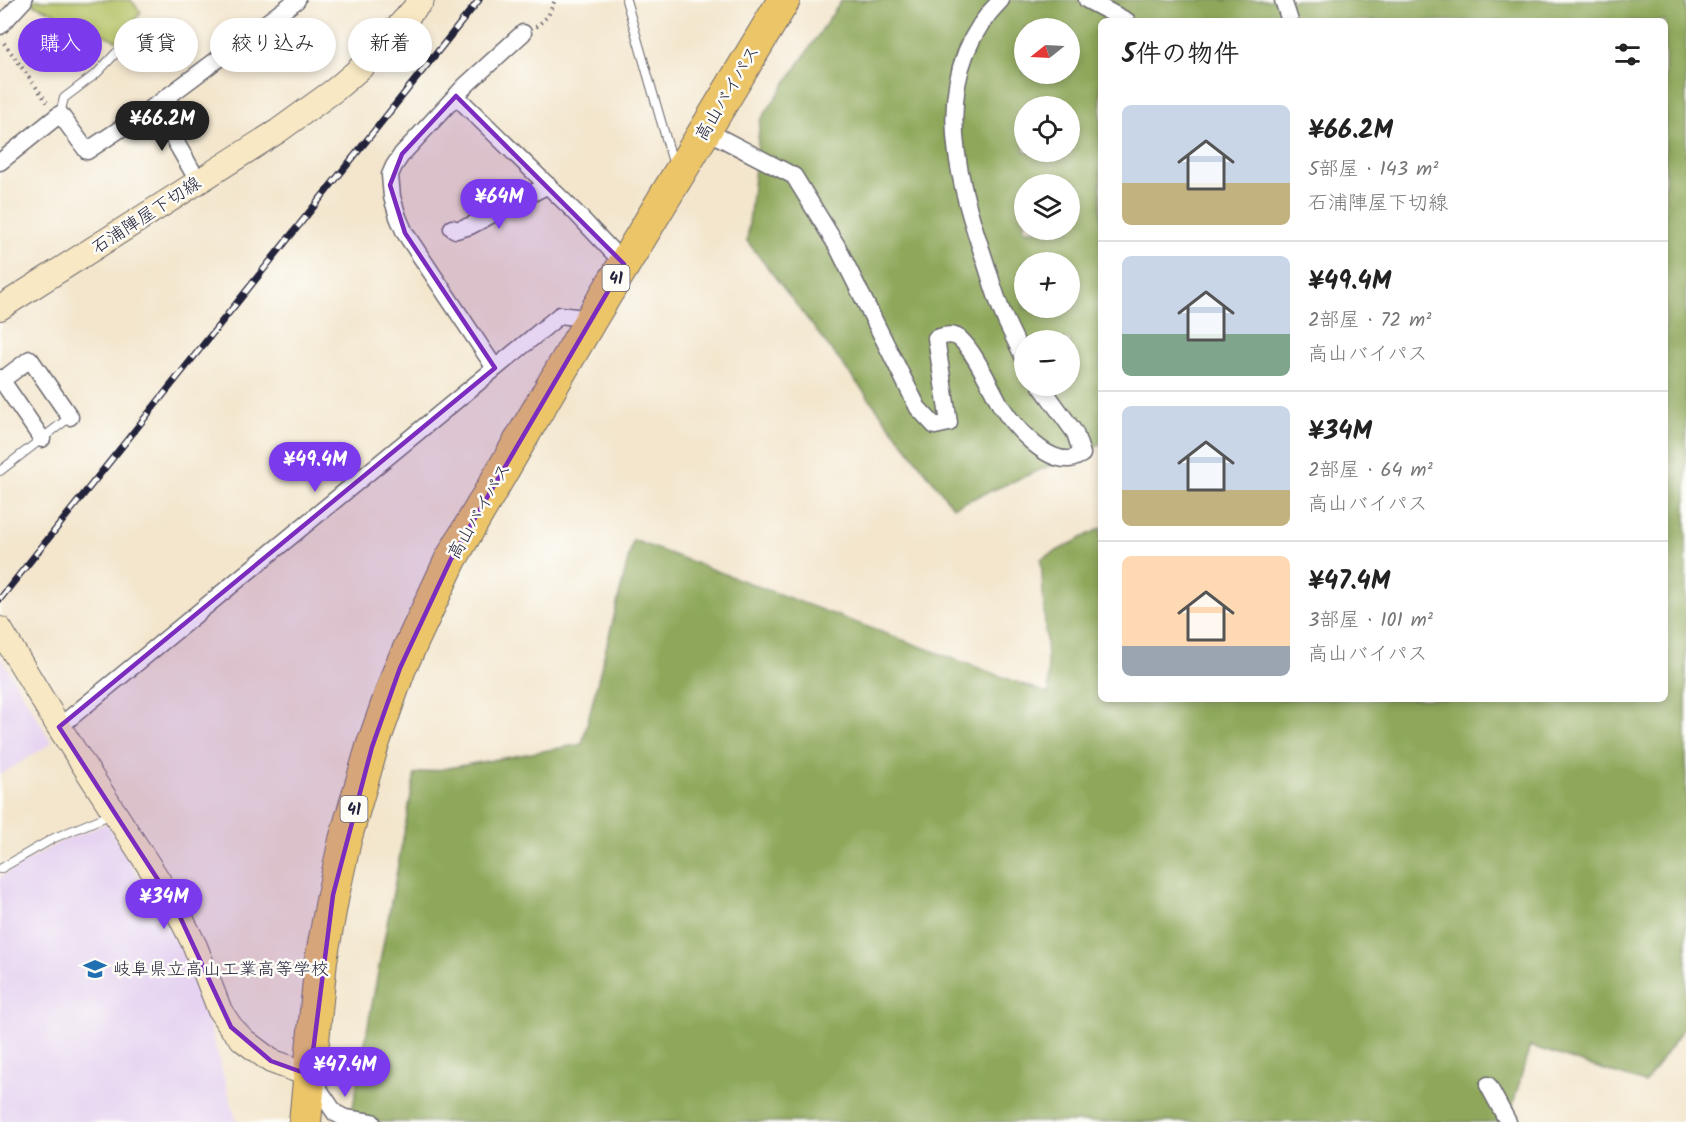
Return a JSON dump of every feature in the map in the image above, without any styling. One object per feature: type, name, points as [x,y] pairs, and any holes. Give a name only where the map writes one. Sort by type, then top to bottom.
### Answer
[{"type":"highway","name":"高山バイパス","points":[[306,1122],[321,960],[333,894],[345,840],[372,747],[400,668],[451,559],[676,175],[784,0]]},
{"type":"street","points":[[0,26],[24,0]]},
{"type":"street","points":[[0,162],[59,115],[87,151],[155,106],[297,0]]},
{"type":"street","name":"石浦陣屋下切線","points":[[0,308],[278,131],[336,89],[364,64],[422,0]]},
{"type":"street","points":[[1001,0],[989,12],[967,47],[957,80],[955,148],[965,202],[1005,320],[1014,338]]},
{"type":"street","points":[[1087,0],[1121,18]]},
{"type":"street","points":[[1283,0],[1289,18]]},
{"type":"street","points":[[495,368],[405,233],[398,217],[390,185],[390,175],[402,154],[456,96],[523,33]]},
{"type":"street","points":[[456,96],[548,185],[624,264]]},
{"type":"street","points":[[155,106],[198,181]]},
{"type":"street","points":[[705,130],[794,176],[837,246],[918,408],[935,426],[949,423],[936,338],[949,334],[959,339],[978,364],[1002,408],[1029,441],[1049,455],[1069,459],[1082,454],[1075,433],[1048,396]]},
{"type":"street","points":[[452,228],[456,231],[470,226],[548,185]]},
{"type":"street","points":[[59,727],[560,315],[591,319]]},
{"type":"street","points":[[42,439],[1,379],[30,359],[70,417]]},
{"type":"street","points":[[0,628],[59,727],[175,906],[195,946],[220,1011],[231,1027],[243,1041],[271,1061],[310,1075],[334,1113],[345,1118],[372,1122]]},
{"type":"street","points":[[1488,1085],[1508,1122]]},
{"type":"lane","points":[[626,0],[676,175]]},
{"type":"lane","points":[[59,115],[64,98],[97,74],[114,55]]},
{"type":"lane","points":[[0,471],[70,417]]},
{"type":"lane","points":[[0,869],[54,838],[115,813]]},
{"type":"path","points":[[523,33],[530,33],[548,16],[555,0]]},
{"type":"path","points":[[0,37],[59,115]]},
{"type":"highlighted area","points":[[456,96],[624,264],[451,559],[400,668],[372,747],[333,895],[310,1075],[271,1061],[231,1027],[175,906],[59,727],[495,368],[405,233],[390,185],[402,154]]},
{"type":"shaded area","points":[[0,656],[52,743],[0,775]]},
{"type":"shaded area","name":"岐阜県立高山工業高等学校","points":[[107,823],[183,952],[197,985],[237,1122],[0,1122],[0,877],[58,843]]},
{"type":"green space","points":[[34,0],[131,0],[141,12],[137,18],[114,18],[114,39],[102,34],[102,18],[65,18],[31,3]]},
{"type":"green space","points":[[842,0],[1686,0],[1686,1025],[1645,1083],[1530,1046],[1508,1122],[350,1122],[415,774],[582,744],[633,540],[1049,694],[1041,559],[1098,530],[1098,702],[1668,702],[1668,18],[1098,18],[1098,445],[953,507],[747,241],[760,121]]},
{"type":"railway","points":[[0,599],[479,0]]},
{"type":"place","name":"岐阜県立高山工業高等学校","points":[[95,969]]}]
